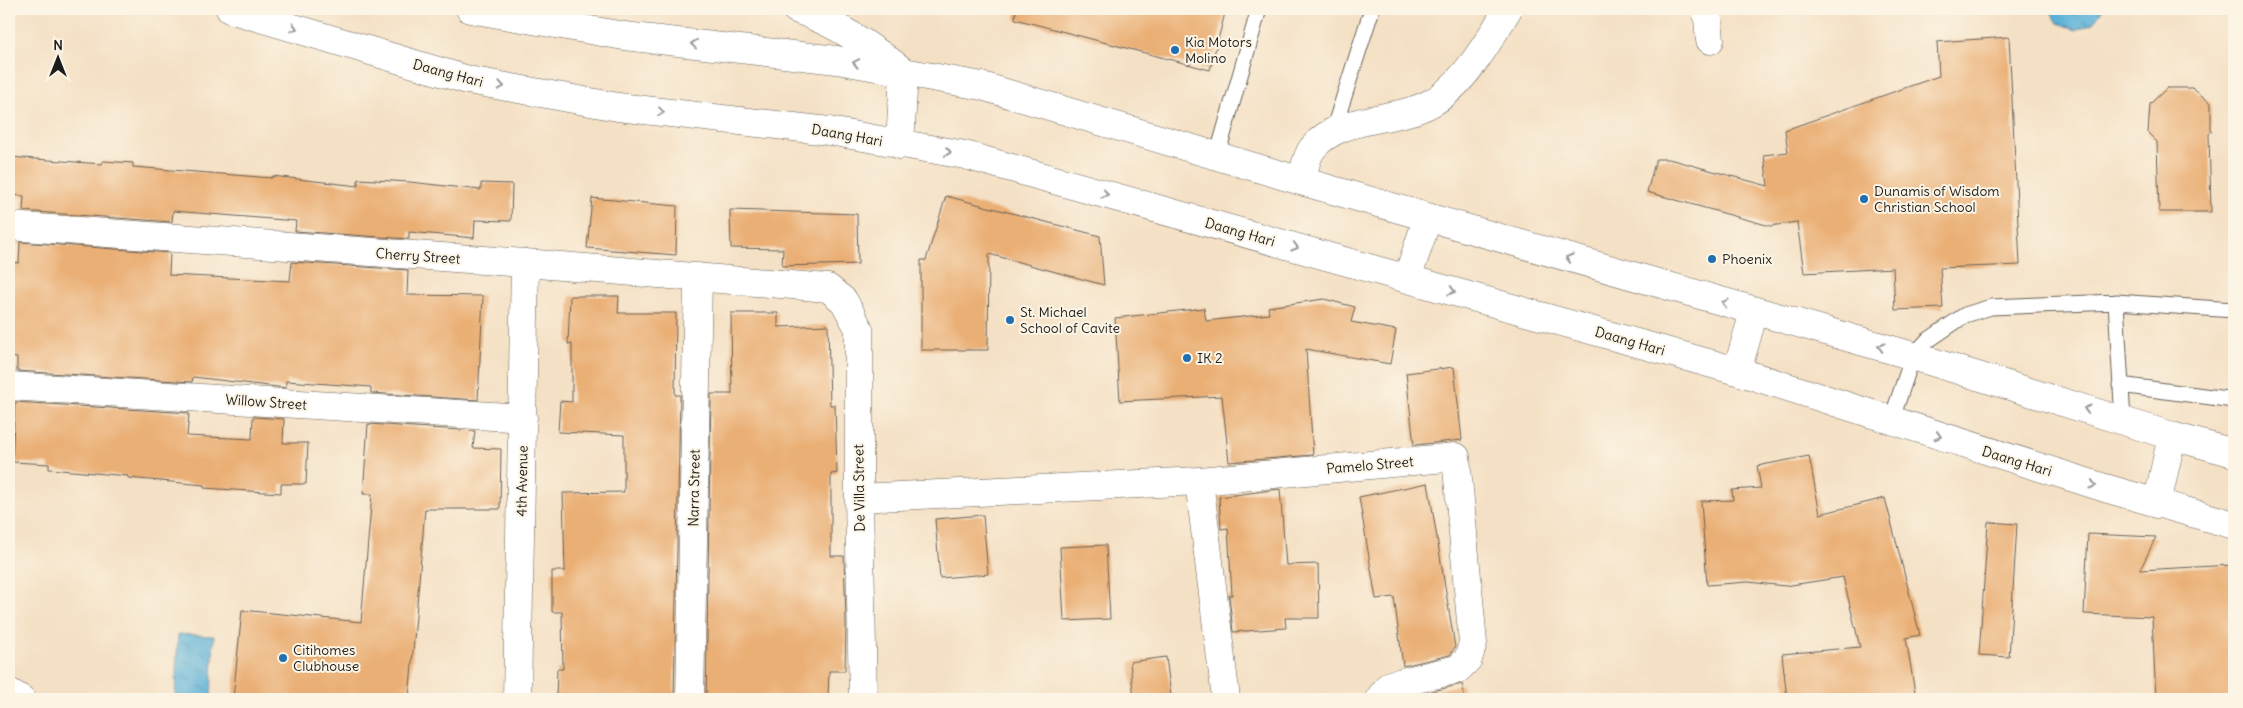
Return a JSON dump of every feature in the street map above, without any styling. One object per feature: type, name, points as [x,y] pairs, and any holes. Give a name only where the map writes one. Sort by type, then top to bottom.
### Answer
[{"type":"street","name":"Daang Hari","points":[[230,9],[468,80],[618,107],[829,131],[965,155],[1737,371],[2157,504],[2234,524]]},
{"type":"street","points":[[470,9],[624,36],[837,60],[982,86],[1301,181],[1913,356],[2172,436],[2234,453]]},
{"type":"street","points":[[796,9],[840,29],[874,49],[904,72]]},
{"type":"street","points":[[1301,181],[1312,150],[1333,131],[1406,112],[1432,102],[1462,77],[1508,9]]},
{"type":"street","points":[[1707,9],[1710,40]]},
{"type":"street","points":[[900,145],[904,72]]},
{"type":"street","points":[[1406,279],[1428,217]]},
{"type":"street","name":"Cherry Street","points":[[9,226],[524,263],[828,288]]},
{"type":"street","name":"4th Avenue","points":[[517,699],[524,263]]},
{"type":"street","name":"Narra Street","points":[[690,699],[698,277]]},
{"type":"street","name":"De Villa Street","points":[[828,288],[844,301],[859,329],[859,498],[863,699]]},
{"type":"street","points":[[1737,371],[1754,312]]},
{"type":"street","name":"Willow Street","points":[[9,386],[523,418]]},
{"type":"street","points":[[2157,504],[2172,436]]},
{"type":"street","name":"Pamelo Street","points":[[1199,481],[1456,457],[1473,643],[1468,659],[1458,669],[1390,685],[1379,699]]},
{"type":"street","points":[[859,498],[1199,481],[1226,699]]},
{"type":"street","points":[[9,692],[21,699]]},
{"type":"lane","points":[[1217,156],[1259,9]]},
{"type":"lane","points":[[1333,131],[1372,9]]},
{"type":"lane","points":[[2116,302],[2123,421]]},
{"type":"lane","points":[[1891,421],[1913,356],[1927,341],[1965,315],[1991,307],[2116,302],[2234,310]]},
{"type":"lane","points":[[2120,385],[2144,386],[2234,400]]},
{"type":"water","points":[[2049,9],[2102,10],[2093,23],[2076,30],[2058,23]]},
{"type":"water","points":[[178,634],[214,636],[211,699],[175,699]]},
{"type":"building","name":"Kia Motors Molino","points":[[1016,9],[1226,9],[1210,70],[1015,19]]},
{"type":"building","points":[[2009,37],[2020,265],[1940,268],[1943,308],[1895,310],[1893,268],[1804,273],[1797,222],[1770,226],[1647,192],[1656,159],[1669,159],[1768,186],[1764,155],[1788,152],[1785,130],[1939,76],[1937,42]]},
{"type":"building","points":[[2167,88],[2192,88],[2211,103],[2211,132],[2209,134],[2211,212],[2159,212],[2157,142],[2148,133],[2150,104]]},
{"type":"building","points":[[9,157],[102,164],[103,161],[133,163],[133,167],[272,178],[272,176],[358,186],[358,179],[410,182],[481,190],[481,183],[512,184],[511,221],[475,220],[474,238],[409,232],[409,239],[295,231],[296,221],[173,211],[172,222],[23,211],[24,196],[9,195]]},
{"type":"building","points":[[946,196],[1100,236],[1104,285],[989,254],[988,350],[921,350],[921,260],[926,260]]},
{"type":"building","points":[[592,198],[677,206],[676,255],[587,248]]},
{"type":"building","points":[[730,210],[857,214],[858,264],[782,266],[783,249],[731,248]]},
{"type":"building","points":[[20,242],[170,253],[169,275],[290,281],[292,262],[408,270],[407,295],[483,296],[478,400],[371,393],[371,387],[286,381],[286,388],[193,377],[192,382],[17,371],[17,358],[9,357],[9,262],[19,263]]},
{"type":"building","points":[[570,296],[619,296],[618,313],[676,313],[675,395],[680,395],[674,699],[556,699],[557,669],[563,669],[562,612],[552,612],[552,571],[565,571],[563,493],[624,492],[624,435],[558,432],[560,401],[572,402],[572,344],[568,344]]},
{"type":"building","points":[[1324,299],[1355,307],[1351,322],[1396,330],[1390,364],[1306,349],[1313,455],[1229,462],[1222,396],[1120,401],[1115,318],[1204,308],[1206,321],[1269,314],[1268,307]]},
{"type":"building","points":[[731,313],[778,313],[778,327],[828,325],[830,405],[835,405],[837,473],[831,474],[831,556],[844,556],[846,622],[845,671],[829,671],[828,699],[706,699],[711,394],[732,394]]},
{"type":"building","points":[[1454,367],[1462,440],[1414,445],[1406,373]]},
{"type":"building","points":[[15,402],[189,413],[187,436],[252,439],[253,417],[284,419],[283,443],[308,443],[306,484],[281,484],[281,493],[204,488],[204,485],[49,469],[49,464],[12,462]]},
{"type":"building","points":[[368,424],[475,431],[473,448],[501,449],[500,509],[425,509],[409,699],[233,699],[242,610],[361,622],[372,494],[363,494]]},
{"type":"building","points":[[1809,456],[1820,514],[1885,498],[1920,635],[1906,638],[1916,699],[1787,699],[1782,654],[1860,647],[1843,577],[1785,586],[1748,582],[1707,585],[1701,501],[1733,500],[1732,490],[1761,488],[1757,466]]},
{"type":"building","points":[[1428,483],[1455,647],[1450,655],[1403,666],[1394,597],[1376,599],[1359,497]]},
{"type":"building","points":[[1280,489],[1286,565],[1318,564],[1319,618],[1285,618],[1286,628],[1233,632],[1229,595],[1232,595],[1228,528],[1221,529],[1219,497]]},
{"type":"building","points":[[983,515],[988,574],[940,578],[935,519]]},
{"type":"building","points":[[1988,522],[2017,524],[2009,657],[1979,655]]},
{"type":"building","points":[[2088,534],[2156,537],[2140,570],[2232,565],[2234,699],[2156,699],[2152,617],[2084,614]]},
{"type":"building","points":[[1106,545],[1110,619],[1064,621],[1060,547]]},
{"type":"building","points":[[1166,657],[1171,696],[1134,699],[1130,662]]},
{"type":"building","points":[[1462,684],[1465,699],[1408,699],[1408,697]]},
{"type":"place","name":"Kia Motors Molino","points":[[1175,50]]},
{"type":"place","name":"Dunamis of Wisdom Christian School","points":[[1864,199]]},
{"type":"place","name":"Phoenix","points":[[1712,259]]},
{"type":"place","name":"St. Michael School of Cavite","points":[[1010,320]]},
{"type":"place","name":"IK 2","points":[[1187,358]]},
{"type":"place","name":"Citihomes Clubhouse","points":[[283,658]]}]
